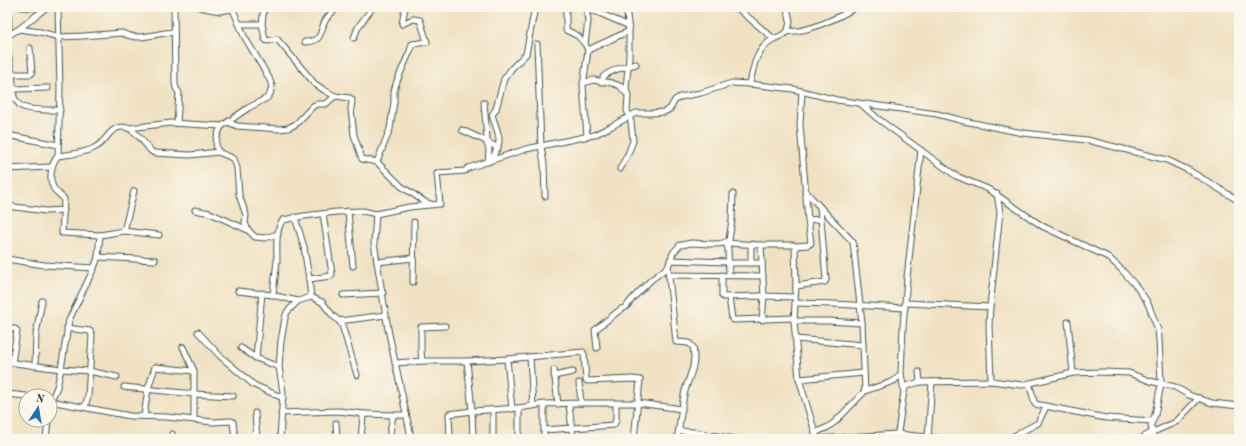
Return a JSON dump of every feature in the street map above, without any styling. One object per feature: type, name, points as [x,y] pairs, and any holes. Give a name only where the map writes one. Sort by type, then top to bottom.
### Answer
[{"type":"street","points":[[7,29],[9,28],[8,7]]},
{"type":"street","points":[[21,7],[47,7]]},
{"type":"street","points":[[7,36],[19,29],[47,7]]},
{"type":"street","points":[[58,7],[60,110],[58,156],[51,166],[53,188],[64,199],[62,233],[100,235],[124,231],[159,235]]},
{"type":"street","points":[[174,7],[175,84],[179,92],[177,123]]},
{"type":"street","points":[[199,7],[220,11],[232,8],[244,36],[269,78],[272,86],[270,94],[267,98],[248,108],[222,126],[219,130],[217,138],[217,148],[219,152]]},
{"type":"street","points":[[264,7],[262,24],[265,39],[277,39],[315,84],[335,96],[350,98],[352,100],[351,109],[354,135],[362,159],[377,162],[401,186],[426,202],[436,205]]},
{"type":"street","points":[[305,42],[314,41],[320,36],[328,16],[338,7]]},
{"type":"street","points":[[354,38],[358,27],[373,7]]},
{"type":"street","points":[[377,162],[390,129],[394,91],[412,44],[427,42],[420,20],[413,19],[402,24],[406,7]]},
{"type":"street","points":[[489,161],[498,148],[500,142],[498,130],[492,115],[496,110],[504,79],[512,68],[526,54],[534,7]]},
{"type":"street","points":[[566,7],[566,30],[578,36],[586,44]]},
{"type":"street","points":[[586,7],[592,11],[627,25]]},
{"type":"street","points":[[586,7],[588,21],[586,44],[588,50],[584,83],[586,136]]},
{"type":"street","points":[[620,169],[633,141],[631,122],[627,110],[626,88],[629,31],[627,25],[626,7]]},
{"type":"street","points":[[736,7],[774,39]]},
{"type":"street","points":[[787,7],[790,21],[788,31]]},
{"type":"street","points":[[750,84],[754,64],[758,55],[762,48],[770,40],[788,31],[800,31],[821,24],[841,16],[856,7]]},
{"type":"street","points":[[239,24],[262,24]]},
{"type":"street","points":[[19,29],[59,37],[122,32],[142,38],[156,34],[174,32]]},
{"type":"street","points":[[588,50],[629,31]]},
{"type":"street","points":[[537,44],[541,146],[544,164],[545,196]]},
{"type":"street","points":[[9,74],[32,73],[30,48]]},
{"type":"street","points":[[7,49],[9,74],[14,89],[10,96],[23,107],[60,110]]},
{"type":"street","points":[[602,82],[604,79],[603,77],[606,74],[636,64]]},
{"type":"street","points":[[584,83],[594,80],[620,86],[627,93]]},
{"type":"street","points":[[273,295],[277,261],[278,234],[283,220],[295,217],[348,211],[363,211],[376,214],[409,207],[440,204],[437,173],[464,171],[468,168],[526,149],[594,135],[636,113],[664,112],[670,109],[675,100],[680,97],[701,93],[732,83],[802,91],[838,100],[937,114],[964,122],[1023,133],[1087,140],[1167,160],[1190,171],[1239,201]]},
{"type":"street","points":[[14,89],[48,88]]},
{"type":"street","points":[[677,439],[684,394],[693,370],[694,352],[693,347],[689,343],[676,342],[668,275],[670,260],[673,253],[680,245],[691,243],[795,246],[808,245],[811,243],[800,125],[802,91]]},
{"type":"street","points":[[228,122],[237,126],[279,129],[288,128],[296,124],[313,106],[317,104],[329,103],[335,96]]},
{"type":"street","points":[[484,103],[486,141],[489,149],[489,161]]},
{"type":"street","points":[[860,103],[877,118],[956,176],[978,184],[997,194],[1042,226],[1108,257],[1136,286],[1146,300],[1158,330],[1161,384],[1155,415],[1151,425],[1152,439]]},
{"type":"street","points":[[58,156],[83,152],[94,148],[101,144],[114,130],[118,128],[177,123],[222,126]]},
{"type":"street","points":[[129,128],[140,138],[151,152],[154,153],[190,155],[219,152],[234,159],[237,168],[239,195],[246,215],[248,230]]},
{"type":"street","points":[[462,130],[498,148]]},
{"type":"street","points":[[7,135],[58,145]]},
{"type":"street","points":[[904,391],[901,374],[905,305],[921,150]]},
{"type":"street","points":[[7,169],[51,166]]},
{"type":"street","points":[[124,231],[134,191]]},
{"type":"street","points":[[805,191],[853,242],[862,323],[865,391]]},
{"type":"street","points":[[726,243],[730,240],[733,194]]},
{"type":"street","points":[[991,381],[989,325],[1000,212],[997,194]]},
{"type":"street","points":[[7,206],[46,211],[64,210]]},
{"type":"street","points":[[796,286],[825,282],[826,280],[820,207]]},
{"type":"street","points":[[195,210],[210,213],[248,230],[256,237],[265,238],[278,234]]},
{"type":"street","points":[[348,211],[353,266]]},
{"type":"street","points":[[309,279],[331,276],[332,274],[323,214]]},
{"type":"street","points":[[376,214],[374,243],[395,363],[410,432],[408,439]]},
{"type":"street","points":[[295,217],[304,247],[311,297]]},
{"type":"street","points":[[808,220],[821,219]]},
{"type":"street","points":[[413,282],[414,222]]},
{"type":"street","points":[[57,388],[69,320],[94,268],[98,257],[100,235]]},
{"type":"street","points":[[726,243],[728,249],[729,275]]},
{"type":"street","points":[[750,244],[751,263]]},
{"type":"street","points":[[761,245],[764,296],[762,320]]},
{"type":"street","points":[[795,246],[796,286],[794,320],[799,379],[817,439],[897,437],[946,439]]},
{"type":"street","points":[[98,257],[155,260]]},
{"type":"street","points":[[378,262],[414,258]]},
{"type":"street","points":[[7,259],[44,265],[94,268]]},
{"type":"street","points":[[670,260],[762,263]]},
{"type":"street","points":[[597,348],[595,330],[621,309],[626,307],[651,280],[668,268]]},
{"type":"street","points":[[668,275],[763,276]]},
{"type":"street","points":[[722,275],[722,296],[795,297]]},
{"type":"street","points":[[238,291],[262,293],[298,301],[311,297],[322,302],[339,321],[345,331],[357,375]]},
{"type":"street","points":[[256,358],[262,293]]},
{"type":"street","points":[[343,295],[383,293]]},
{"type":"street","points":[[729,297],[732,319],[738,321],[794,320],[862,323]]},
{"type":"street","points":[[35,366],[36,334],[42,301]]},
{"type":"street","points":[[280,439],[283,398],[279,367],[281,341],[286,314],[298,301]]},
{"type":"street","points":[[795,303],[860,306],[905,305],[990,307]]},
{"type":"street","points":[[339,321],[386,315]]},
{"type":"street","points":[[1068,322],[1073,372]]},
{"type":"street","points":[[422,361],[421,327],[445,326]]},
{"type":"street","points":[[7,328],[15,329],[17,331],[10,363],[89,371],[117,377]]},
{"type":"street","points":[[67,328],[90,331],[92,333],[88,396],[85,407]]},
{"type":"street","points":[[198,332],[220,356],[254,385],[283,398]]},
{"type":"street","points":[[796,339],[863,345]]},
{"type":"street","points":[[184,347],[194,370],[194,420]]},
{"type":"street","points":[[241,348],[256,358],[279,367]]},
{"type":"street","points":[[395,363],[507,359],[583,352],[587,381],[640,380],[634,439]]},
{"type":"street","points":[[530,357],[533,406]]},
{"type":"street","points":[[507,359],[512,408]]},
{"type":"street","points":[[467,361],[473,439]]},
{"type":"street","points":[[144,416],[148,389],[155,367],[194,370]]},
{"type":"street","points":[[554,370],[558,404]]},
{"type":"street","points":[[554,376],[573,372]]},
{"type":"street","points":[[919,372],[920,382]]},
{"type":"street","points":[[897,437],[906,386],[920,382],[991,381],[1022,385],[1073,372],[1129,373],[1161,384],[1175,387],[1198,398],[1218,404],[1239,406]]},
{"type":"street","points":[[799,379],[864,373]]},
{"type":"street","points":[[815,433],[835,422],[865,391],[894,381],[901,374]]},
{"type":"street","points":[[928,438],[932,382]]},
{"type":"street","points":[[579,383],[581,402]]},
{"type":"street","points":[[1029,383],[1035,404],[1106,418],[1152,421]]},
{"type":"street","points":[[124,387],[232,396]]},
{"type":"street","points":[[7,394],[18,395]]},
{"type":"street","points":[[1140,439],[1176,422],[1198,398]]},
{"type":"street","points":[[450,439],[449,414],[472,411],[581,402],[616,404],[638,403],[682,410]]},
{"type":"street","points":[[58,403],[130,416],[233,422],[235,439]]},
{"type":"street","points":[[544,404],[544,439]]},
{"type":"street","points":[[569,404],[573,439]]},
{"type":"street","points":[[544,430],[572,429],[614,424],[616,420],[616,404]]},
{"type":"street","points":[[1008,439],[1038,423],[1046,407]]},
{"type":"street","points":[[518,408],[519,439]]},
{"type":"street","points":[[493,410],[493,439]]},
{"type":"street","points":[[282,413],[338,411],[365,414],[406,415]]},
{"type":"street","points":[[255,413],[256,439]]},
{"type":"street","points":[[361,439],[363,416],[365,414]]},
{"type":"street","points":[[389,439],[393,415]]},
{"type":"street","points":[[336,423],[337,439]]},
{"type":"street","points":[[46,439],[47,428]]},
{"type":"street","points":[[679,430],[734,439]]}]
